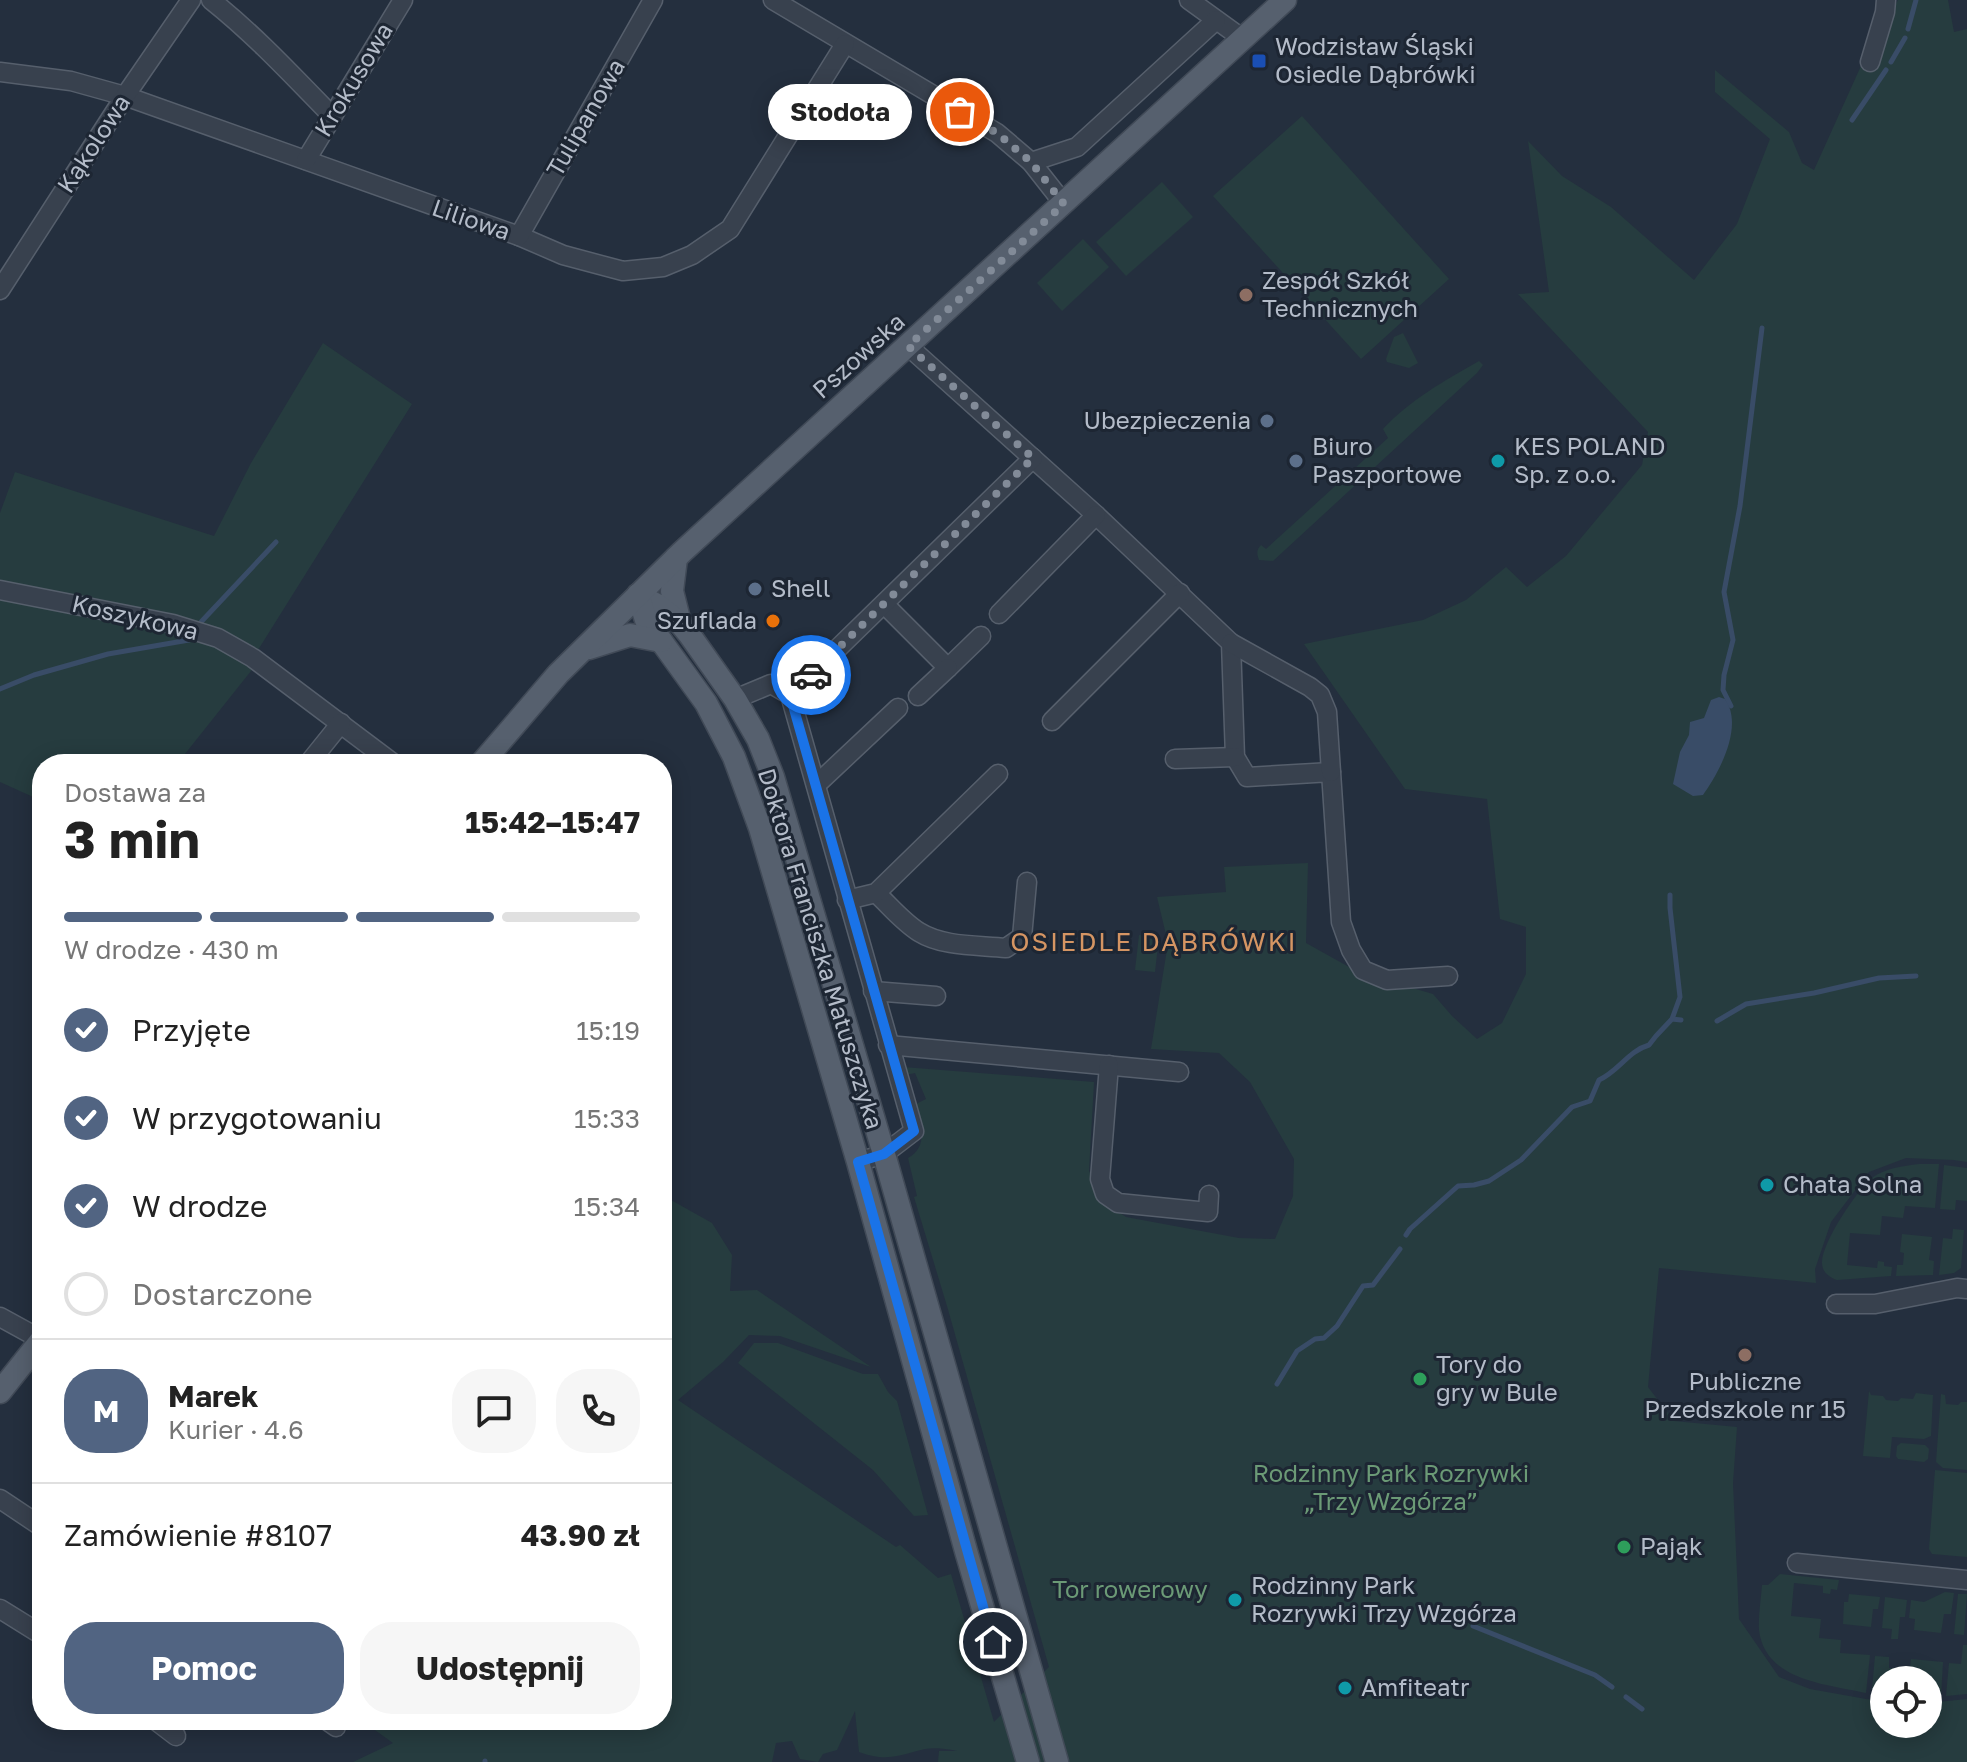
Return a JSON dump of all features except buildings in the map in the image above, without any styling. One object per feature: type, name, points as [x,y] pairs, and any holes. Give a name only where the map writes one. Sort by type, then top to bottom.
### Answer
[{"type":"main road","name":"Pszowska","points":[[490,754],[581,651],[676,558],[1285,0]]},
{"type":"main road","points":[[676,558],[672,591],[680,623]]},
{"type":"main road","name":"Doktora Franciszka Matuszczyka","points":[[638,595],[680,623],[735,699],[758,739],[773,777],[1057,1762]]},
{"type":"main road","name":"Doktora Franciszka Matuszczyka","points":[[638,595],[646,620],[706,703],[734,757],[760,828],[1028,1762]]},
{"type":"main road","points":[[581,651],[630,635],[661,641]]},
{"type":"main road","points":[[0,1392],[32,1352]]},
{"type":"street","name":"Kąkolowa","points":[[0,290],[191,0]]},
{"type":"street","points":[[211,0],[332,116]]},
{"type":"street","name":"Krokusowa","points":[[306,160],[403,0]]},
{"type":"street","name":"Tulipanowa","points":[[519,236],[653,0]]},
{"type":"street","points":[[773,0],[997,133],[1031,162],[1064,204]]},
{"type":"street","points":[[1189,0],[1243,39]]},
{"type":"street","points":[[1870,62],[1886,0]]},
{"type":"street","points":[[1031,162],[1077,147],[1216,20]]},
{"type":"street","name":"Liliowa","points":[[0,72],[71,81],[125,96],[519,236],[563,255],[623,271],[663,267],[692,255],[730,229],[845,44]]},
{"type":"street","points":[[908,346],[1096,515],[1231,643],[1320,695],[1327,712],[1341,922],[1351,950],[1363,970],[1387,980],[1448,976]]},
{"type":"street","points":[[790,695],[1033,458]]},
{"type":"street","points":[[999,614],[1096,515]]},
{"type":"street","name":"Koszykowa","points":[[0,590],[173,624],[218,638],[253,658],[381,754]]},
{"type":"street","points":[[1052,721],[1180,593]]},
{"type":"street","points":[[884,604],[948,668]]},
{"type":"street","points":[[918,696],[981,636]]},
{"type":"street","points":[[1231,643],[1235,757],[1247,777],[1331,772]]},
{"type":"street","points":[[735,699],[771,684],[790,695],[914,1131],[884,1154],[858,1162]]},
{"type":"street","points":[[816,785],[898,708]]},
{"type":"street","points":[[316,754],[341,723]]},
{"type":"street","points":[[1175,759],[1235,757]]},
{"type":"street","points":[[847,900],[876,893],[998,774]]},
{"type":"street","points":[[876,893],[920,933],[942,942],[1006,948],[1022,937],[1027,882]]},
{"type":"street","points":[[873,991],[936,996]]},
{"type":"street","points":[[888,1045],[1179,1072]]},
{"type":"street","points":[[1109,1065],[1100,1179],[1105,1194],[1118,1203],[1208,1212],[1209,1195]]},
{"type":"street","points":[[1836,1304],[1875,1304],[1957,1288],[1967,1289]]},
{"type":"street","points":[[0,1317],[32,1334]]},
{"type":"street","points":[[0,1499],[32,1520]]},
{"type":"street","points":[[1797,1563],[1967,1580]]},
{"type":"street","points":[[0,1609],[32,1629]]},
{"type":"street","points":[[168,1730],[176,1736]]},
{"type":"green space","name":"Rodzinny Park Rozrywki „Trzy Wzgórza”","points":[[1898,0],[1948,0],[1954,32],[1967,29],[1967,1162],[1906,1158],[1869,1172],[1831,1222],[1815,1269],[1816,1283],[1659,1268],[1648,1387],[1674,1421],[1737,1427],[1733,1483],[1739,1619],[1779,1677],[1810,1689],[1870,1699],[1870,1738],[1942,1738],[1942,1702],[1967,1699],[1967,1762],[938,1762],[939,1751],[957,1751],[929,1748],[884,1757],[859,1752],[855,1711],[837,1750],[823,1754],[818,1762],[800,1759],[792,1741],[776,1743],[772,1762],[353,1762],[393,1743],[375,1730],[672,1730],[672,1201],[712,1223],[732,1255],[730,1291],[757,1290],[871,1367],[780,1336],[749,1335],[678,1400],[896,1547],[900,1545],[938,1578],[951,1574],[994,1722],[1049,1667],[914,1197],[917,1196],[908,1158],[919,1148],[921,1141],[916,1104],[926,1099],[915,1073],[905,1075],[903,1067],[1094,1082],[1089,1171],[1104,1195],[1102,1201],[1126,1217],[1239,1238],[1275,1239],[1293,1196],[1294,1159],[1250,1082],[1219,1053],[1151,1049],[1168,943],[1157,897],[1226,892],[1224,867],[1308,863],[1306,943],[1358,972],[1433,994],[1477,1039],[1502,1023],[1526,974],[1526,927],[1500,919],[1487,799],[1405,789],[1304,644],[1423,620],[1466,600],[1506,567],[1527,587],[1566,556],[1642,465],[1648,432],[1518,294],[1549,292],[1528,141],[1562,176],[1611,207],[1694,280],[1737,224],[1770,139],[1715,92],[1715,70],[1789,132],[1802,163],[1814,170],[1865,57]]},
{"type":"green space","points":[[1302,116],[1449,279],[1361,359],[1213,196]]},
{"type":"green space","points":[[1162,182],[1193,217],[1126,276],[1096,242]]},
{"type":"green space","points":[[1083,239],[1109,267],[1062,311],[1037,283]]},
{"type":"green space","points":[[1403,333],[1418,363],[1409,368],[1387,362],[1386,359],[1394,337]]},
{"type":"green space","points":[[323,343],[412,404],[258,650],[251,671],[185,754],[32,754],[32,796],[0,782],[0,513],[15,472],[214,536],[251,463]]},
{"type":"green space","points":[[1479,361],[1483,365],[1477,373],[1273,561],[1259,560],[1257,552],[1261,545],[1266,549],[1388,438],[1383,429],[1404,409]]},
{"type":"green space","points":[[1139,935],[1159,937],[1155,972],[1135,970]]},
{"type":"green space","points":[[1919,1164],[1939,1164],[1935,1208],[1905,1206],[1903,1218],[1882,1216],[1880,1235],[1850,1233],[1847,1265],[1877,1268],[1878,1261],[1884,1262],[1884,1266],[1892,1267],[1891,1276],[1837,1280],[1829,1276],[1822,1266],[1823,1254],[1833,1231],[1858,1194],[1872,1178],[1883,1172]]},
{"type":"green space","points":[[1944,1165],[1967,1168],[1967,1201],[1956,1200],[1955,1210],[1940,1209]]},
{"type":"green space","points":[[1953,1229],[1964,1230],[1961,1268],[1954,1273],[1939,1275],[1943,1238],[1952,1239]]},
{"type":"green space","points":[[1902,1234],[1932,1237],[1929,1260],[1934,1261],[1933,1275],[1896,1276],[1897,1265],[1903,1265],[1904,1253],[1900,1252]]},
{"type":"green space","points":[[754,1343],[778,1343],[863,1374],[878,1374],[897,1401],[928,1515],[914,1516],[873,1470],[738,1363]]},
{"type":"green space","points":[[1869,1391],[1871,1395],[1898,1401],[1901,1398],[1913,1399],[1916,1393],[1933,1395],[1931,1436],[1924,1439],[1892,1437],[1890,1458],[1863,1456]]},
{"type":"green space","points":[[1941,1394],[1945,1395],[1946,1404],[1967,1402],[1967,1470],[1943,1468],[1936,1462]]},
{"type":"green space","points":[[1901,1443],[1925,1445],[1929,1449],[1928,1459],[1924,1462],[1898,1459],[1897,1446]]},
{"type":"green space","points":[[1935,1470],[1967,1473],[1967,1557],[1932,1554],[1929,1549]]},
{"type":"green space","points":[[1780,1574],[1839,1580],[1837,1590],[1831,1589],[1830,1594],[1823,1593],[1823,1586],[1794,1583],[1791,1616],[1821,1619],[1819,1638],[1841,1640],[1840,1653],[1870,1655],[1866,1693],[1800,1677],[1773,1660],[1764,1647],[1759,1614],[1762,1585],[1768,1585]]},
{"type":"green space","points":[[1945,1592],[1954,1593],[1951,1614],[1944,1614],[1941,1633],[1914,1630],[1915,1619],[1909,1618],[1911,1600],[1924,1602]]},
{"type":"green space","points":[[1849,1594],[1880,1597],[1878,1609],[1873,1609],[1871,1627],[1843,1624],[1844,1602],[1848,1602]]},
{"type":"green space","points":[[1958,1594],[1967,1594],[1964,1635],[1954,1634]]},
{"type":"green space","points":[[1885,1597],[1907,1600],[1905,1617],[1900,1617],[1898,1639],[1891,1639],[1892,1629],[1882,1628]]},
{"type":"green space","points":[[1963,1645],[1967,1645],[1967,1694],[1946,1696],[1949,1663],[1961,1664]]},
{"type":"green space","points":[[1875,1656],[1889,1657],[1889,1666],[1874,1666]]},
{"type":"green space","points":[[1911,1659],[1943,1662],[1942,1680],[1942,1666],[1910,1666]]},
{"type":"water","points":[[1719,697],[1725,699],[1730,710],[1732,722],[1728,748],[1703,795],[1693,796],[1673,784],[1680,752],[1689,735],[1690,722],[1704,718],[1711,700]]},
{"type":"waterway","points":[[1908,29],[1916,0]]},
{"type":"waterway","points":[[1891,62],[1905,38]]},
{"type":"waterway","points":[[1852,120],[1886,70]]},
{"type":"waterway","points":[[1731,706],[1723,690],[1733,640],[1724,592],[1740,506],[1762,328]]},
{"type":"waterway","points":[[201,622],[276,542]]},
{"type":"waterway","points":[[0,689],[34,675],[108,654],[189,640]]},
{"type":"waterway","points":[[1406,1235],[1458,1186],[1489,1181],[1521,1160],[1572,1107],[1590,1101],[1599,1080],[1649,1045],[1672,1019],[1680,997],[1670,895]]},
{"type":"waterway","points":[[1717,1021],[1746,1004],[1879,978],[1916,976]]},
{"type":"waterway","points":[[1672,1019],[1681,1020]]},
{"type":"waterway","points":[[1277,1384],[1297,1351],[1315,1339],[1324,1338],[1337,1326],[1363,1286],[1373,1285],[1400,1249]]},
{"type":"waterway","points":[[1473,1626],[1595,1675],[1612,1687]]},
{"type":"waterway","points":[[1626,1697],[1642,1709]]},
{"type":"way so far","points":[[811,675],[1033,458],[908,346],[1064,204],[1031,162],[997,133],[960,112]]},
{"type":"place","name":"Wodzisław Śląski Osiedle Dąbrówki","points":[[1259,61]]},
{"type":"place","name":"Stodoła","points":[[960,112]]},
{"type":"place","name":"Zespół Szkół Technicznych","points":[[1246,295]]},
{"type":"place","name":"Ubezpieczenia","points":[[1267,421]]},
{"type":"place","name":"Biuro Paszportowe","points":[[1296,461]]},
{"type":"place","name":"KES POLAND Sp. z o.o.","points":[[1498,461]]},
{"type":"place","name":"Shell","points":[[755,589]]},
{"type":"place","name":"Szuflada","points":[[773,621]]},
{"type":"place","name":"Chata Solna","points":[[1767,1185]]},
{"type":"place","name":"Publiczne Przedszkole nr 15","points":[[1745,1355]]},
{"type":"place","name":"Tory do gry w Bule","points":[[1420,1379]]},
{"type":"place","name":"Pająk","points":[[1624,1547]]},
{"type":"place","name":"Rodzinny Park Rozrywki Trzy Wzgórza","points":[[1235,1600]]},
{"type":"place","name":"Amfiteatr","points":[[1345,1688]]},
{"type":"district","name":"OSIEDLE DĄBRÓWKI","points":[[1154,942]]},
{"type":"route","points":[[811,675],[790,695],[914,1131],[884,1154],[858,1162],[993,1642]]},
{"type":"park label","name":"Tor rowerowy","points":[[1130,1590]]}]
